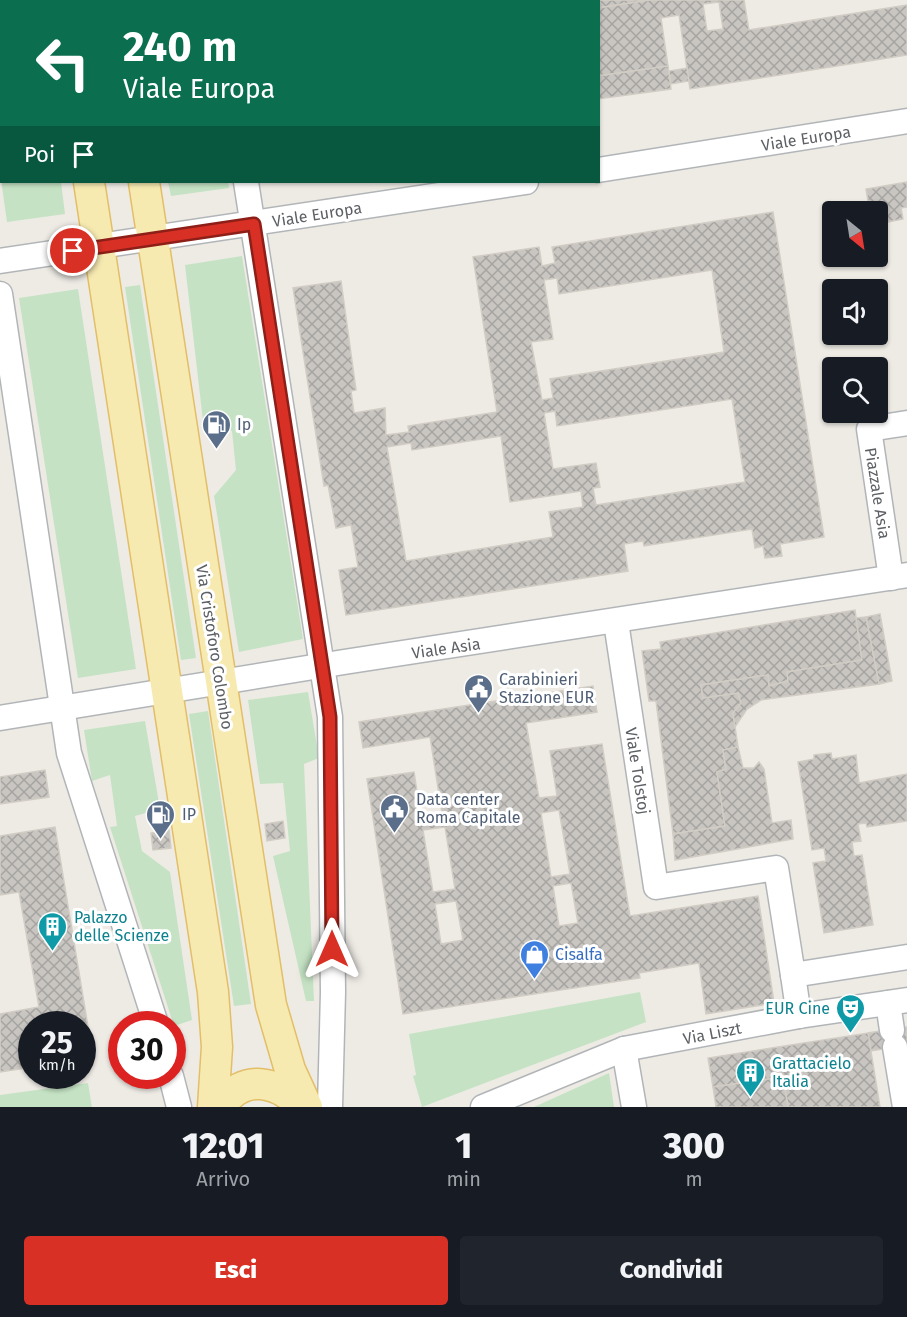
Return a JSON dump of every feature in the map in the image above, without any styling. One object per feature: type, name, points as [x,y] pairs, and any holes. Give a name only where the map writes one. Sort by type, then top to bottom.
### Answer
[{"type":"main road","points":[[89,183],[216,1016],[217,1059],[213,1107]]},
{"type":"main road","name":"Via Cristoforo Colombo","points":[[144,183],[271,1005],[290,1070],[305,1107]]},
{"type":"main road","points":[[220,1107],[245,1085],[261,1083],[279,1089],[305,1107]]},
{"type":"street","name":"Viale Europa","points":[[600,170],[907,121]]},
{"type":"street","points":[[246,183],[323,666],[331,742],[333,992],[330,1107]]},
{"type":"street","name":"Viale Europa","points":[[0,261],[153,240],[520,183]]},
{"type":"street","points":[[0,294],[69,753],[152,1011]]},
{"type":"street","name":"Piazzale Asia","points":[[899,577],[869,429],[907,423]]},
{"type":"street","name":"Viale Asia","points":[[0,718],[899,577]]},
{"type":"street","name":"Viale Tolstoj","points":[[616,622],[656,887],[776,868],[793,975]]},
{"type":"street","points":[[799,1016],[793,975],[907,957]]},
{"type":"street","points":[[897,1001],[893,1038],[905,1107]]},
{"type":"street","name":"Via Liszt","points":[[483,1107],[624,1050],[799,1016],[897,1001]]},
{"type":"street","points":[[624,1050],[634,1107]]},
{"type":"street","points":[[174,1089],[179,1107]]},
{"type":"green space","points":[[1,183],[61,183],[65,214],[7,222]]},
{"type":"green space","points":[[168,183],[228,183],[229,188],[171,196]]},
{"type":"green space","points":[[242,256],[303,639],[239,652],[214,496],[236,470],[232,431],[203,421],[185,265]]},
{"type":"green space","points":[[140,285],[196,658],[181,660],[125,287]]},
{"type":"green space","points":[[78,289],[136,669],[78,678],[19,298]]},
{"type":"green space","points":[[308,692],[319,758],[304,764],[314,1001],[306,1001],[273,856],[290,851],[283,783],[260,784],[248,700]]},
{"type":"green space","points":[[208,711],[251,1004],[234,1006],[189,714]]},
{"type":"green space","points":[[145,721],[160,809],[135,816],[142,851],[170,872],[192,1020],[186,1022],[186,1011],[169,1011],[110,827],[117,826],[110,775],[92,781],[84,730]]},
{"type":"green space","points":[[640,992],[646,1022],[422,1107],[413,1076],[416,1075],[409,1034]]},
{"type":"green space","points":[[609,1073],[614,1107],[534,1107]]},
{"type":"green space","points":[[44,1089],[89,1089],[92,1107],[0,1107],[0,1095]]},
{"type":"building","points":[[600,0],[650,0],[600,8]]},
{"type":"building","points":[[650,0],[744,0],[749,30],[907,5],[907,55],[690,89],[679,15],[661,18],[668,66],[600,76],[600,8]],"holes":[[[719,2],[723,29],[707,31],[703,4]]]},
{"type":"building","points":[[668,66],[671,89],[600,99],[600,76]]},
{"type":"building","points":[[687,68],[689,81],[671,84],[669,71]]},
{"type":"building","points":[[907,182],[907,207],[901,208],[903,219],[888,222],[888,201],[868,201],[866,189]]},
{"type":"building","points":[[773,212],[824,537],[780,544],[782,556],[765,558],[763,546],[755,548],[752,529],[644,546],[643,541],[624,544],[628,571],[346,615],[339,570],[358,567],[351,525],[336,528],[328,485],[324,486],[293,288],[341,281],[356,390],[351,391],[354,413],[385,408],[386,435],[409,432],[408,426],[497,412],[473,257],[539,247],[542,266],[555,263],[552,247]],"holes":[[[712,270],[724,352],[550,379],[553,398],[542,400],[531,342],[553,339],[544,280],[557,278],[559,294]],[[732,399],[745,482],[596,505],[593,488],[600,487],[596,463],[553,469],[544,413],[555,411],[557,426]],[[501,436],[510,502],[581,491],[583,507],[549,512],[553,537],[406,561],[387,447],[411,443],[412,450]]]},
{"type":"building","points":[[855,610],[862,660],[787,672],[788,681],[769,686],[768,675],[701,685],[703,698],[738,693],[741,703],[733,713],[738,747],[723,750],[726,769],[717,772],[725,826],[673,834],[656,701],[649,701],[642,651],[661,649],[660,642]]},
{"type":"building","points":[[880,614],[892,681],[879,684],[866,617]]},
{"type":"building","points":[[866,617],[879,684],[761,700],[747,709],[735,727],[733,713],[741,703],[738,693],[703,698],[701,685],[768,675],[769,686],[788,681],[787,672],[862,660],[856,618]]},
{"type":"building","points":[[593,686],[597,712],[526,723],[539,798],[557,796],[550,751],[602,744],[630,916],[758,896],[774,1003],[706,1014],[699,963],[639,973],[640,978],[403,1014],[367,779],[414,772],[421,817],[442,813],[430,737],[363,748],[359,722]],"holes":[[[559,810],[570,874],[551,877],[541,813]],[[445,827],[455,889],[433,892],[423,830]],[[571,883],[578,923],[559,926],[553,886]],[[456,901],[463,940],[441,944],[435,904]]]},
{"type":"building","points":[[738,747],[743,768],[754,768],[759,762],[764,769],[772,823],[791,820],[793,839],[675,860],[673,834],[725,826],[717,772],[726,769],[723,750]]},
{"type":"building","points":[[831,753],[832,759],[856,755],[859,783],[907,774],[907,821],[867,827],[866,823],[858,824],[861,841],[852,842],[854,856],[862,855],[873,925],[824,933],[813,863],[826,861],[824,848],[812,850],[798,762],[814,759],[814,755]]},
{"type":"building","points":[[45,770],[49,797],[0,804],[0,777]]},
{"type":"building","points":[[283,821],[285,838],[267,841],[265,824]]},
{"type":"building","name":"Palazzo delle Scienze","points":[[55,827],[85,1011],[18,1011],[18,1069],[0,1072],[0,1014],[39,1007],[19,892],[0,895],[0,836]]},
{"type":"building","name":"IP","points":[[169,830],[171,848],[153,850],[151,833]]},
{"type":"building","points":[[907,1027],[907,1045],[871,1051],[868,1033]]},
{"type":"building","points":[[868,1033],[880,1107],[788,1107],[783,1077],[713,1087],[708,1058]]},
{"type":"building","name":"Grattacielo Italia","points":[[783,1077],[788,1107],[716,1107],[713,1087]]},
{"type":"place","name":"Ip","points":[[216,450]]},
{"type":"place","name":"Carabinieri Stazione EUR","points":[[478,714]]},
{"type":"place","name":"Data center Roma Capitale","points":[[395,834]]},
{"type":"place","name":"IP","points":[[161,840]]},
{"type":"place","name":"Palazzo delle Scienze","points":[[53,952]]},
{"type":"place","name":"Cisalfa","points":[[534,980]]},
{"type":"place","name":"EUR Cine","points":[[851,1034]]},
{"type":"place","name":"Grattacielo Italia","points":[[751,1098]]},
{"type":"route","points":[[73,251],[254,224],[330,717],[332,949]]}]
